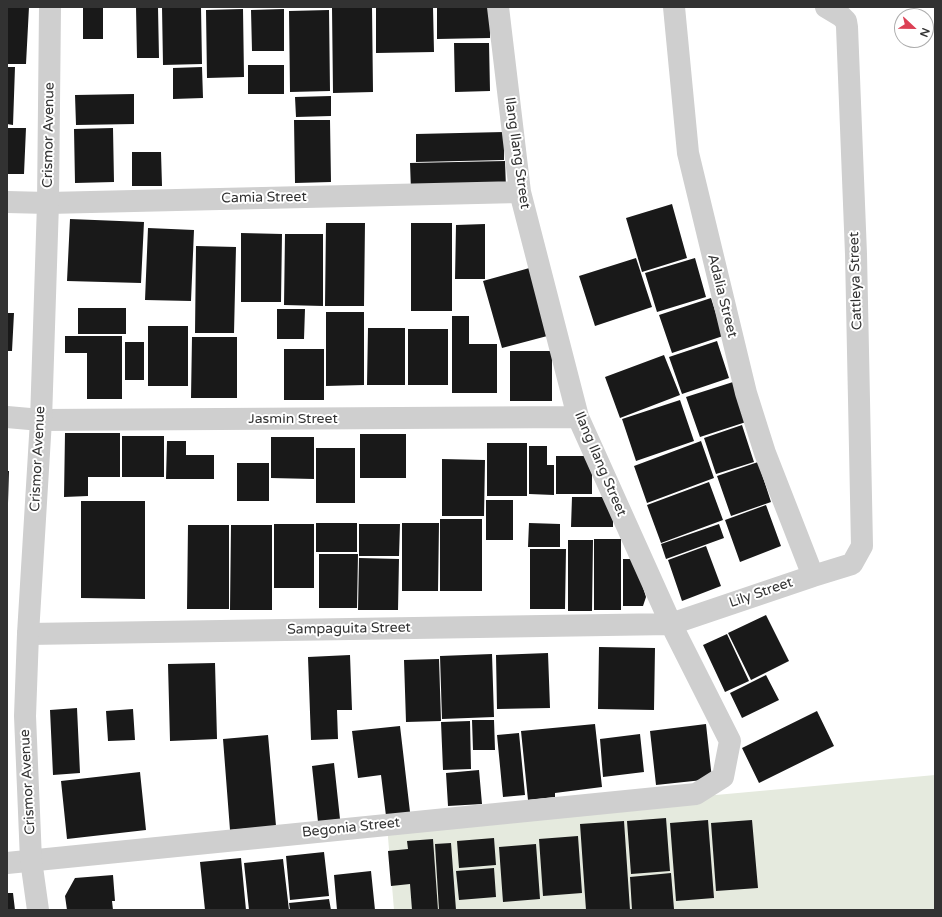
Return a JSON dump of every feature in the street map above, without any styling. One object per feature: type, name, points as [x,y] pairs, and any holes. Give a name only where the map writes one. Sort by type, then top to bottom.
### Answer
[{"type":"street","name":"Crismor Avenue","points":[[38,910],[16,716],[28,634],[40,420],[48,203],[50,7]]},
{"type":"street","name":"Ilang Ilang Street","points":[[498,7],[520,192],[578,417],[671,624],[730,741],[723,777],[696,794]]},
{"type":"street","name":"Adalia Street","points":[[674,7],[688,152],[742,377],[766,453],[813,576]]},
{"type":"street","name":"Cattleya Street","points":[[826,7],[846,21],[847,27],[856,254],[862,546],[852,564]]},
{"type":"street","name":"Camia Street","points":[[7,202],[48,203],[520,192]]},
{"type":"street","name":"Jasmin Street","points":[[7,417],[40,420],[578,417]]},
{"type":"street","name":"Lily Street","points":[[671,624],[852,564]]},
{"type":"street","name":"Sampaguita Street","points":[[28,634],[671,624]]},
{"type":"street","name":"Begonia Street","points":[[7,863],[696,794]]},
{"type":"shaded area","points":[[935,775],[935,910],[394,910],[387,825]]},
{"type":"building","points":[[7,7],[29,7],[26,64],[7,64]]},
{"type":"building","points":[[83,7],[103,7],[103,39],[83,39]]},
{"type":"building","points":[[136,7],[158,7],[159,58],[137,58]]},
{"type":"building","points":[[162,7],[201,7],[202,64],[163,65]]},
{"type":"building","points":[[372,7],[373,92],[333,93],[332,8]]},
{"type":"building","points":[[376,7],[433,7],[434,52],[376,53]]},
{"type":"building","points":[[437,7],[490,7],[490,38],[437,39]]},
{"type":"building","points":[[243,9],[244,77],[207,78],[206,10]]},
{"type":"building","points":[[284,9],[284,51],[252,51],[251,10]]},
{"type":"building","points":[[329,10],[330,91],[290,92],[289,11]]},
{"type":"building","points":[[454,43],[489,43],[490,91],[455,92]]},
{"type":"building","points":[[248,65],[284,65],[284,94],[248,94]]},
{"type":"building","points":[[7,67],[15,67],[13,125],[7,124]]},
{"type":"building","points":[[202,67],[203,98],[173,99],[173,68]]},
{"type":"building","points":[[134,94],[134,124],[76,125],[75,95]]},
{"type":"building","points":[[331,96],[331,116],[296,117],[295,97]]},
{"type":"building","points":[[294,120],[330,120],[331,182],[295,183]]},
{"type":"building","points":[[7,128],[26,128],[24,174],[7,174]]},
{"type":"building","points":[[113,128],[114,182],[75,183],[74,129]]},
{"type":"building","points":[[504,132],[504,160],[416,162],[416,134]]},
{"type":"building","points":[[132,152],[161,152],[162,186],[132,186]]},
{"type":"building","points":[[505,161],[506,188],[411,190],[410,163]]},
{"type":"building","points":[[672,204],[687,258],[642,272],[626,218]]},
{"type":"building","points":[[70,219],[144,222],[141,283],[67,281]]},
{"type":"building","points":[[326,223],[365,223],[364,306],[325,306]]},
{"type":"building","points":[[411,223],[452,223],[452,311],[411,311]]},
{"type":"building","points":[[485,224],[485,279],[455,279],[456,225]]},
{"type":"building","points":[[148,228],[194,230],[191,301],[145,300]]},
{"type":"building","points":[[241,233],[282,234],[281,302],[241,302]]},
{"type":"building","points":[[285,234],[323,234],[323,306],[284,305]]},
{"type":"building","points":[[196,246],[236,247],[234,333],[195,333]]},
{"type":"building","points":[[636,258],[652,307],[595,326],[579,276]]},
{"type":"building","points":[[695,258],[706,297],[657,312],[645,273]]},
{"type":"building","points":[[533,267],[551,335],[502,348],[483,281]]},
{"type":"building","points":[[711,298],[723,336],[672,353],[659,315]]},
{"type":"building","points":[[78,308],[126,308],[126,334],[78,334]]},
{"type":"building","points":[[277,309],[305,309],[304,339],[277,339]]},
{"type":"building","points":[[326,312],[364,312],[364,385],[326,386]]},
{"type":"building","points":[[7,313],[14,313],[12,351],[7,351]]},
{"type":"building","points":[[452,316],[469,316],[469,344],[497,344],[497,393],[452,393]]},
{"type":"building","points":[[148,326],[188,326],[188,386],[148,386]]},
{"type":"building","points":[[368,328],[405,328],[405,385],[367,385]]},
{"type":"building","points":[[408,329],[448,329],[448,385],[408,385]]},
{"type":"building","points":[[65,336],[122,336],[122,399],[87,399],[87,353],[65,353]]},
{"type":"building","points":[[192,337],[237,337],[237,398],[191,398]]},
{"type":"building","points":[[717,341],[729,378],[682,394],[669,357]]},
{"type":"building","points":[[125,342],[144,342],[144,380],[125,380]]},
{"type":"building","points":[[284,349],[324,349],[324,400],[284,400]]},
{"type":"building","points":[[510,351],[552,351],[552,401],[510,401]]},
{"type":"building","points":[[664,355],[680,395],[620,418],[605,377]]},
{"type":"building","points":[[733,382],[746,422],[700,437],[686,397]]},
{"type":"building","points":[[680,400],[694,441],[636,461],[622,419]]},
{"type":"building","points":[[742,425],[754,462],[716,474],[704,438]]},
{"type":"building","points":[[65,433],[120,433],[120,477],[88,477],[88,496],[64,497]]},
{"type":"building","points":[[360,434],[406,434],[406,478],[360,478]]},
{"type":"building","points":[[122,436],[164,436],[164,477],[122,477]]},
{"type":"building","points":[[271,437],[314,437],[314,479],[271,478]]},
{"type":"building","points":[[167,441],[186,441],[186,455],[214,455],[214,479],[166,479]]},
{"type":"building","points":[[701,441],[714,478],[647,503],[634,466]]},
{"type":"building","points":[[487,443],[527,443],[527,496],[487,496]]},
{"type":"building","points":[[529,446],[547,446],[547,465],[554,465],[554,495],[529,494]]},
{"type":"building","points":[[316,448],[355,448],[355,503],[316,503]]},
{"type":"building","points":[[556,456],[592,456],[592,494],[556,494]]},
{"type":"building","points":[[442,459],[485,460],[484,516],[442,516]]},
{"type":"building","points":[[758,462],[771,502],[731,516],[717,476]]},
{"type":"building","points":[[237,463],[269,463],[269,501],[237,501]]},
{"type":"building","points":[[7,471],[9,471],[8,503],[7,503]]},
{"type":"building","points":[[709,482],[723,520],[661,543],[647,505]]},
{"type":"building","points":[[572,497],[613,497],[613,527],[571,527]]},
{"type":"building","points":[[486,500],[513,500],[513,540],[486,540]]},
{"type":"building","points":[[81,501],[145,501],[145,599],[81,598]]},
{"type":"building","points":[[766,505],[781,546],[740,562],[725,520]]},
{"type":"building","points":[[440,519],[482,519],[482,591],[440,591]]},
{"type":"building","points":[[316,523],[357,523],[357,552],[316,552]]},
{"type":"building","points":[[402,523],[439,523],[438,591],[402,591]]},
{"type":"building","points":[[529,523],[560,524],[560,547],[528,547]]},
{"type":"building","points":[[274,524],[314,524],[314,588],[274,588]]},
{"type":"building","points":[[359,524],[400,524],[399,556],[359,556]]},
{"type":"building","points":[[719,524],[724,538],[666,559],[661,544]]},
{"type":"building","points":[[188,525],[229,525],[229,609],[187,609]]},
{"type":"building","points":[[231,525],[272,525],[272,610],[230,610]]},
{"type":"building","points":[[594,539],[621,539],[621,610],[594,610]]},
{"type":"building","points":[[568,540],[593,540],[592,611],[568,611]]},
{"type":"building","points":[[706,546],[721,586],[682,601],[668,560]]},
{"type":"building","points":[[530,549],[566,549],[565,609],[530,609]]},
{"type":"building","points":[[319,554],[358,554],[357,608],[319,608]]},
{"type":"building","points":[[359,558],[399,559],[398,610],[358,610]]},
{"type":"building","points":[[623,559],[634,559],[646,597],[643,606],[623,606]]},
{"type":"building","points":[[766,615],[789,661],[751,680],[728,633]]},
{"type":"building","points":[[727,634],[749,681],[725,692],[703,645]]},
{"type":"building","points":[[599,647],[655,648],[654,710],[598,709]]},
{"type":"building","points":[[548,653],[550,708],[497,709],[496,655]]},
{"type":"building","points":[[492,654],[494,717],[442,719],[440,656]]},
{"type":"building","points":[[350,655],[352,710],[337,710],[338,739],[311,740],[308,657]]},
{"type":"building","points":[[439,659],[441,721],[406,722],[404,660]]},
{"type":"building","points":[[215,663],[217,739],[170,741],[168,664]]},
{"type":"building","points":[[766,675],[779,700],[742,718],[730,693]]},
{"type":"building","points":[[77,708],[80,773],[53,775],[50,710]]},
{"type":"building","points":[[133,709],[135,740],[108,741],[106,711]]},
{"type":"building","points":[[817,711],[834,746],[759,783],[742,748]]},
{"type":"building","points":[[472,720],[494,720],[495,750],[473,750]]},
{"type":"building","points":[[470,721],[471,769],[443,770],[441,722]]},
{"type":"building","points":[[595,724],[602,787],[555,793],[555,797],[528,800],[521,731]]},
{"type":"building","points":[[706,724],[712,779],[656,785],[650,731]]},
{"type":"building","points":[[400,726],[410,812],[386,816],[381,775],[358,778],[352,731]]},
{"type":"building","points":[[519,733],[525,795],[503,797],[497,735]]},
{"type":"building","points":[[640,734],[644,772],[603,777],[600,739]]},
{"type":"building","points":[[268,735],[276,826],[230,830],[223,739]]},
{"type":"building","points":[[334,763],[340,819],[318,822],[312,766]]},
{"type":"building","points":[[479,770],[482,804],[448,806],[446,773]]},
{"type":"building","points":[[140,772],[146,830],[67,839],[61,781]]},
{"type":"building","points":[[666,818],[670,871],[631,874],[627,821]]},
{"type":"building","points":[[708,820],[714,898],[676,901],[670,823]]},
{"type":"building","points":[[752,820],[758,888],[716,891],[711,823]]},
{"type":"building","points":[[624,821],[630,910],[586,910],[580,824]]},
{"type":"building","points":[[578,836],[582,893],[543,896],[539,839]]},
{"type":"building","points":[[494,838],[496,865],[459,868],[457,841]]},
{"type":"building","points":[[433,839],[438,910],[412,910],[410,884],[391,886],[388,851],[408,849],[407,841]]},
{"type":"building","points":[[451,843],[456,910],[439,910],[435,844]]},
{"type":"building","points":[[536,844],[540,899],[503,902],[499,847]]},
{"type":"building","points":[[324,852],[329,896],[290,900],[286,856]]},
{"type":"building","points":[[241,858],[246,910],[205,910],[200,862]]},
{"type":"building","points":[[283,859],[289,910],[249,910],[244,863]]},
{"type":"building","points":[[494,868],[496,897],[459,900],[456,871]]},
{"type":"building","points":[[371,871],[375,910],[337,910],[334,875]]},
{"type":"building","points":[[671,873],[674,909],[632,910],[630,877]]},
{"type":"building","points":[[113,875],[115,901],[112,901],[113,910],[67,910],[65,896],[75,878]]},
{"type":"building","points":[[7,893],[13,893],[15,910],[7,910]]},
{"type":"building","points":[[329,899],[331,910],[290,910],[289,903]]}]
